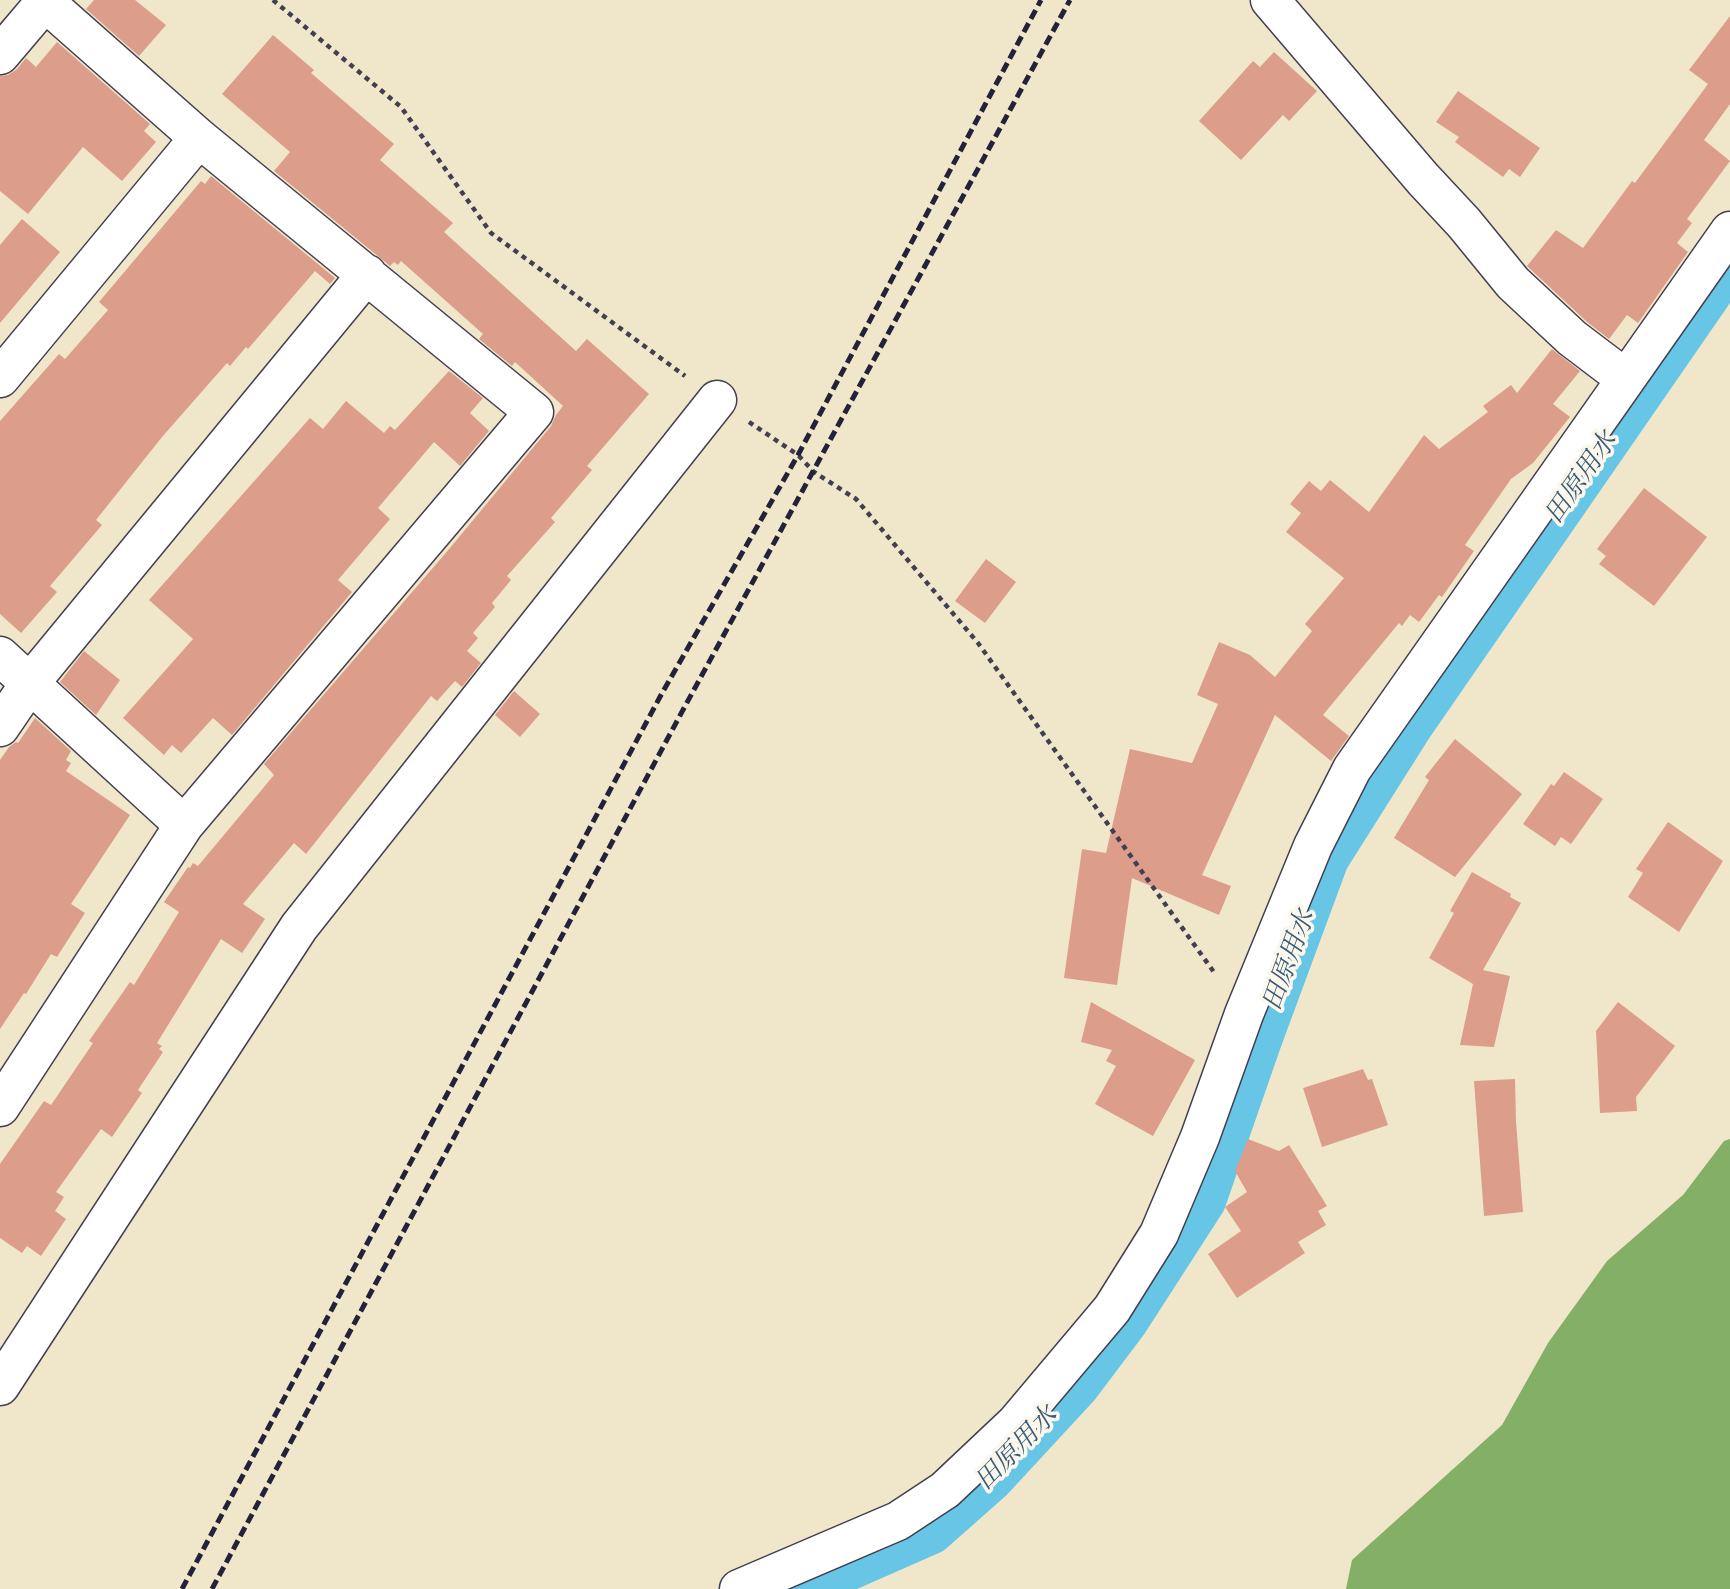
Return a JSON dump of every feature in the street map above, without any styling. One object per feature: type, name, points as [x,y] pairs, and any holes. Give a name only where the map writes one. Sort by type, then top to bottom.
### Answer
[{"type":"street","points":[[1270,0],[1513,283],[1572,338],[1626,379]]},
{"type":"street","points":[[0,55],[45,1],[198,138],[534,412],[184,825],[0,1107]]},
{"type":"street","points":[[0,378],[198,138]]},
{"type":"street","points":[[739,1589],[898,1521],[945,1490],[1016,1423],[1112,1309],[1159,1234],[1200,1137],[1244,1014],[1313,846],[1352,769],[1730,231]]},
{"type":"street","points":[[0,727],[30,683],[367,274]]},
{"type":"street","points":[[0,1387],[299,927],[717,400]]},
{"type":"street","points":[[0,656],[184,825]]},
{"type":"path","points":[[273,0],[401,107],[491,233],[717,400],[798,455],[814,472],[856,499],[978,643],[1244,1014]]},
{"type":"green space","points":[[1730,1139],[1730,1589],[1346,1589],[1352,1560],[1502,1425],[1548,1343],[1607,1261],[1683,1195],[1724,1141]]},
{"type":"building","points":[[94,0],[135,0],[166,25],[139,56],[86,9]]},
{"type":"building","points":[[1730,16],[1730,104],[1704,140],[1730,161],[1687,219],[1692,223],[1677,243],[1688,252],[1638,323],[1627,315],[1609,339],[1527,266],[1556,230],[1583,248],[1708,84],[1689,70]]},
{"type":"building","points":[[273,35],[314,70],[311,73],[394,144],[380,160],[453,223],[444,232],[576,351],[587,339],[649,394],[587,466],[592,470],[551,518],[555,522],[507,576],[511,580],[492,603],[495,607],[473,633],[478,638],[467,651],[481,663],[462,687],[455,681],[437,701],[431,696],[306,854],[294,843],[243,904],[265,919],[242,953],[221,939],[157,1043],[162,1046],[159,1049],[163,1052],[138,1090],[142,1093],[112,1137],[101,1129],[56,1192],[64,1197],[55,1211],[66,1219],[41,1256],[27,1246],[22,1253],[0,1238],[0,1164],[44,1101],[51,1105],[93,1043],[89,1041],[130,982],[134,985],[179,912],[164,902],[188,867],[193,863],[198,866],[274,775],[264,764],[450,548],[551,426],[563,406],[515,362],[512,366],[479,339],[483,334],[401,261],[398,265],[394,262],[390,266],[274,171],[290,152],[222,94]]},
{"type":"building","points":[[57,42],[150,124],[144,131],[156,142],[122,181],[83,147],[28,214],[0,191],[0,76],[16,70],[26,58],[36,67]]},
{"type":"building","points":[[1274,52],[1317,91],[1289,121],[1283,115],[1241,160],[1199,121],[1253,61],[1260,67]]},
{"type":"building","points":[[1458,91],[1540,148],[1520,177],[1509,169],[1503,177],[1455,142],[1459,137],[1436,122]]},
{"type":"building","points":[[211,176],[335,278],[330,284],[315,271],[248,349],[246,347],[230,366],[227,363],[162,437],[96,520],[102,525],[50,586],[57,592],[21,633],[0,614],[0,421],[59,354],[65,359],[108,310],[99,302],[201,181],[205,184]]},
{"type":"building","points":[[22,219],[60,252],[0,323],[0,245]]},
{"type":"building","points":[[1552,349],[1580,371],[1553,404],[1570,417],[1533,463],[1511,479],[1465,545],[1474,551],[1442,597],[1439,595],[1419,622],[1410,615],[1402,626],[1399,623],[1323,715],[1349,736],[1331,761],[1275,715],[1202,875],[1231,886],[1219,915],[1132,878],[1117,985],[1064,978],[1082,849],[1106,853],[1130,749],[1192,763],[1218,704],[1197,695],[1219,642],[1250,655],[1275,677],[1312,631],[1305,624],[1344,578],[1286,532],[1301,513],[1290,504],[1309,481],[1321,491],[1330,480],[1369,512],[1424,435],[1439,449],[1488,412],[1483,406],[1511,385],[1517,393]]},
{"type":"building","points":[[449,371],[483,398],[470,413],[489,431],[460,466],[434,442],[378,508],[390,519],[338,580],[352,592],[232,735],[213,718],[181,753],[172,745],[164,755],[123,718],[193,639],[149,600],[310,418],[323,429],[346,401],[384,433],[390,426],[395,430]]},
{"type":"building","points":[[1644,488],[1707,537],[1654,606],[1599,564],[1606,556],[1597,549]]},
{"type":"building","points":[[986,559],[1016,582],[985,623],[955,601]]},
{"type":"building","points":[[84,651],[120,680],[96,715],[60,682]]},
{"type":"building","points":[[514,691],[540,714],[520,737],[495,715]]},
{"type":"building","points":[[35,718],[71,751],[66,760],[71,763],[66,771],[130,815],[71,904],[85,913],[57,957],[51,954],[0,1029],[0,760],[9,747],[18,743]]},
{"type":"building","points":[[1455,739],[1522,794],[1455,877],[1394,838],[1429,780],[1425,777]]},
{"type":"building","points":[[1564,772],[1603,799],[1571,844],[1561,837],[1555,846],[1523,824],[1551,784],[1554,786]]},
{"type":"building","points":[[1668,822],[1723,861],[1679,932],[1628,897],[1643,873],[1636,869]]},
{"type":"building","points":[[1472,872],[1511,894],[1510,897],[1521,903],[1483,970],[1510,976],[1494,1047],[1460,1045],[1473,984],[1429,958],[1454,913],[1450,911]]},
{"type":"building","points":[[1091,1002],[1195,1060],[1153,1136],[1095,1104],[1116,1066],[1106,1061],[1112,1050],[1081,1042]]},
{"type":"building","points":[[1618,1002],[1675,1046],[1636,1097],[1637,1111],[1600,1113],[1596,1031]]},
{"type":"building","points":[[1363,1069],[1368,1080],[1372,1079],[1388,1125],[1322,1147],[1303,1088]]},
{"type":"building","points":[[1515,1079],[1523,1212],[1484,1216],[1474,1081]]},
{"type":"building","points":[[1248,1139],[1279,1151],[1289,1145],[1327,1206],[1318,1211],[1326,1225],[1298,1242],[1305,1253],[1237,1298],[1208,1254],[1241,1231],[1225,1207],[1247,1192],[1235,1171]]},
{"type":"waterway","name":"田原用水","points":[[805,1589],[932,1533],[992,1480],[1078,1387],[1127,1322],[1205,1201],[1328,859],[1412,726],[1730,266]]},
{"type":"railway","points":[[182,1589],[661,695],[798,455],[1041,0]]},
{"type":"railway","points":[[212,1589],[684,708],[1070,0]]}]
